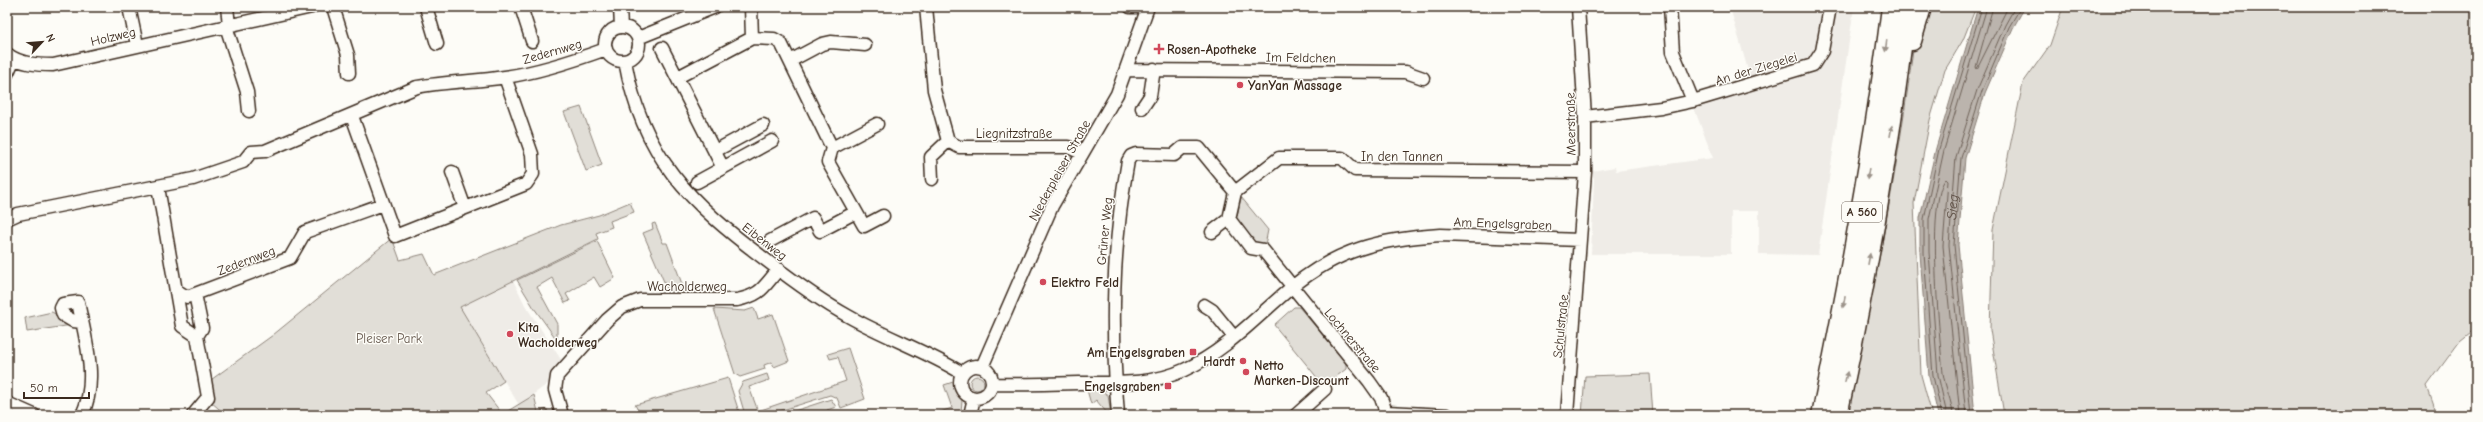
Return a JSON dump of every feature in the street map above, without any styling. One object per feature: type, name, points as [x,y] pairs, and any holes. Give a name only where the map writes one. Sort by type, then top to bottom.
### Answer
[{"type":"highway","name":"A 560","points":[[1821,415],[1862,211],[1880,95],[1891,7]]},
{"type":"highway","name":"A 560","points":[[1838,415],[1857,325],[1896,105],[1908,7]]},
{"type":"highway","points":[[1896,105],[1922,7]]},
{"type":"street","points":[[129,7],[137,45]]},
{"type":"street","points":[[227,7],[228,26],[247,92],[249,111]]},
{"type":"street","points":[[333,7],[348,55],[349,73]]},
{"type":"street","points":[[426,7],[438,44]]},
{"type":"street","points":[[521,7],[532,42]]},
{"type":"street","points":[[620,7],[621,27]]},
{"type":"street","points":[[638,38],[715,7]]},
{"type":"street","points":[[750,7],[752,38]]},
{"type":"street","points":[[926,7],[934,90],[948,141],[932,157],[932,179]]},
{"type":"street","points":[[1130,7],[1148,7]]},
{"type":"street","name":"Niederpleiser Straße","points":[[982,367],[1052,206],[1117,94],[1127,70],[1148,7]]},
{"type":"street","name":"Meerstraße","points":[[1578,7],[1585,117],[1585,172],[1580,240]]},
{"type":"street","points":[[1670,7],[1673,52],[1693,101]]},
{"type":"street","name":"An der Ziegelei","points":[[1585,117],[1661,108],[1693,101],[1813,65],[1822,51],[1830,7]]},
{"type":"street","name":"Holzweg","points":[[11,56],[37,65],[53,65],[306,8]]},
{"type":"street","points":[[621,27],[632,30],[638,38],[637,52],[625,60],[613,58],[606,49],[607,36],[615,28],[621,27]]},
{"type":"street","points":[[678,77],[752,38],[778,41],[790,61],[832,148],[828,162],[864,226],[883,216]]},
{"type":"street","points":[[790,61],[822,44],[831,42],[865,44]]},
{"type":"street","points":[[662,48],[723,168]]},
{"type":"street","name":"Zedernweg","points":[[7,219],[18,214],[38,209],[158,187],[222,170],[243,162],[251,152],[265,151],[352,116],[361,110],[418,87],[445,81],[459,83],[505,77],[564,64],[606,49]]},
{"type":"street","points":[[7,74],[11,56]]},
{"type":"street","name":"Eibenweg","points":[[625,60],[633,99],[643,126],[670,172],[695,202],[779,270],[840,312],[962,373]]},
{"type":"street","points":[[1142,108],[1150,96],[1154,69]]},
{"type":"street","name":"Im Feldchen","points":[[1127,70],[1406,72],[1423,78]]},
{"type":"street","points":[[352,116],[395,236],[526,184],[532,174],[532,154],[505,77]]},
{"type":"street","points":[[832,148],[876,124]]},
{"type":"street","points":[[715,151],[763,125]]},
{"type":"street","points":[[698,182],[772,141]]},
{"type":"street","name":"Liegnitzstraße","points":[[948,141],[959,147],[1068,147],[1082,153]]},
{"type":"street","name":"Grüner Weg","points":[[1118,415],[1115,383],[1112,300],[1116,231],[1128,161],[1131,156],[1136,154],[1174,155],[1182,148],[1199,148],[1235,192]]},
{"type":"street","name":"In den Tannen","points":[[1235,192],[1279,158],[1342,158],[1354,170],[1585,172]]},
{"type":"street","points":[[452,172],[465,208]]},
{"type":"street","points":[[158,187],[182,326],[197,336]]},
{"type":"street","points":[[1212,232],[1229,219],[1235,192]]},
{"type":"street","name":"Zedernweg","points":[[195,294],[290,258],[305,232],[383,204]]},
{"type":"street","points":[[770,241],[814,218],[820,231],[856,212]]},
{"type":"street","points":[[1229,219],[1251,248],[1263,250],[1292,287]]},
{"type":"street","name":"Am Engelsgraben","points":[[992,384],[1115,383],[1165,377],[1184,371],[1215,354],[1292,287],[1334,259],[1376,242],[1417,236],[1475,235],[1580,240]]},
{"type":"street","name":"Schulstraße","points":[[1567,415],[1580,240]]},
{"type":"street","name":"Wacholderweg","points":[[562,415],[555,390],[557,376],[606,320],[622,307],[640,300],[737,300],[750,298],[759,293],[779,270]]},
{"type":"street","name":"Lochnerstraße","points":[[1292,287],[1369,381],[1381,398],[1387,413]]},
{"type":"street","points":[[176,290],[187,297],[195,294],[202,328],[197,336],[208,397],[193,415]]},
{"type":"street","points":[[1204,306],[1212,310],[1234,337]]},
{"type":"street","points":[[82,322],[90,367],[90,386],[82,415]]},
{"type":"street","points":[[972,366],[982,367],[990,374],[992,384],[984,396],[974,398],[969,397],[961,389],[960,384],[962,373],[972,366]]},
{"type":"street","points":[[1296,415],[1325,389]]},
{"type":"street","points":[[970,415],[974,398]]},
{"type":"street","points":[[7,403],[34,415]]},
{"type":"street","points":[[1387,413],[1448,415]]},
{"type":"shaded area","points":[[1746,7],[1854,7],[1818,255],[1759,254],[1759,211],[1731,211],[1731,254],[1591,254],[1594,180],[1592,171],[1615,167],[1616,171],[1713,158],[1689,95],[1750,77],[1731,11]]},
{"type":"shaded area","name":"Kita Wacholderweg","points":[[513,280],[525,305],[562,361],[556,367],[550,382],[519,405],[459,307]]},
{"type":"green space","points":[[1918,7],[1976,7],[1963,40],[1945,70],[1930,120],[1914,203],[1921,375],[1932,415],[1847,415],[1897,161]]},
{"type":"green space","points":[[2063,7],[2476,7],[2476,328],[2460,341],[2427,386],[2437,415],[2004,415],[1990,330],[1993,230],[2023,83],[2050,45]]},
{"type":"green space","points":[[581,107],[602,165],[586,171],[564,112]]},
{"type":"green space","points":[[1241,197],[1268,230],[1265,245],[1254,242],[1236,222]]},
{"type":"green space","name":"Pleiser Park","points":[[630,202],[634,212],[610,221],[612,227],[596,233],[598,239],[460,307],[504,381],[486,393],[503,415],[226,415],[211,402],[208,382],[273,335],[392,238],[400,260],[424,254],[434,275],[561,225],[599,215]]},
{"type":"green space","points":[[655,223],[663,243],[667,243],[685,292],[668,291],[643,233],[653,229],[652,224]]},
{"type":"green space","points":[[597,241],[615,278],[600,287],[594,277],[566,294],[570,301],[565,303],[552,278],[537,287],[557,324],[557,340],[534,308],[517,280]]},
{"type":"green space","points":[[1294,307],[1299,307],[1346,363],[1346,369],[1324,386],[1274,325]]},
{"type":"green space","points":[[754,308],[758,319],[773,314],[789,361],[774,367],[772,362],[764,365],[765,369],[740,377],[735,374],[714,309],[745,311]]},
{"type":"green space","points":[[52,312],[72,325],[27,332],[25,318]]},
{"type":"green space","points":[[848,348],[865,399],[841,408],[837,398],[830,395],[767,415],[745,415],[738,391],[743,382],[767,374],[769,380],[749,387],[758,411],[846,381],[838,357],[830,359],[828,354]]},
{"type":"green space","points":[[1650,374],[1653,415],[1582,415],[1585,376]]},
{"type":"green space","points":[[974,376],[980,376],[984,380],[984,386],[980,390],[974,390],[970,386],[970,380]]},
{"type":"green space","points":[[728,378],[740,415],[641,415],[635,405]]},
{"type":"green space","points":[[953,382],[962,401],[961,412],[951,415],[931,415],[952,408],[944,385]]},
{"type":"green space","points":[[1087,390],[1100,390],[1108,395],[1111,415],[1105,415],[1107,413],[1096,400],[1091,404]]},
{"type":"green space","points":[[534,395],[538,412],[547,409],[548,415],[503,414]]},
{"type":"green space","points":[[831,399],[836,407],[827,410],[828,415],[782,415]]},
{"type":"water","name":"Sieg","points":[[1978,7],[2025,7],[2013,28],[1985,93],[1965,158],[1958,245],[1975,415],[1938,415],[1929,377],[1920,253],[1920,218],[1936,148]]},
{"type":"place","name":"Rosen-Apotheke","points":[[1159,49]]},
{"type":"place","name":"YanYan Massage","points":[[1240,85]]},
{"type":"place","name":"Elektro Feld","points":[[1043,282]]},
{"type":"place","name":"Kita Wacholderweg","points":[[510,334]]},
{"type":"place","name":"Am Engelsgraben","points":[[1193,352]]},
{"type":"place","name":"Hardt","points":[[1243,361]]},
{"type":"place","name":"Netto Marken-Discount","points":[[1246,372]]},
{"type":"place","name":"Engelsgraben","points":[[1168,386]]}]
